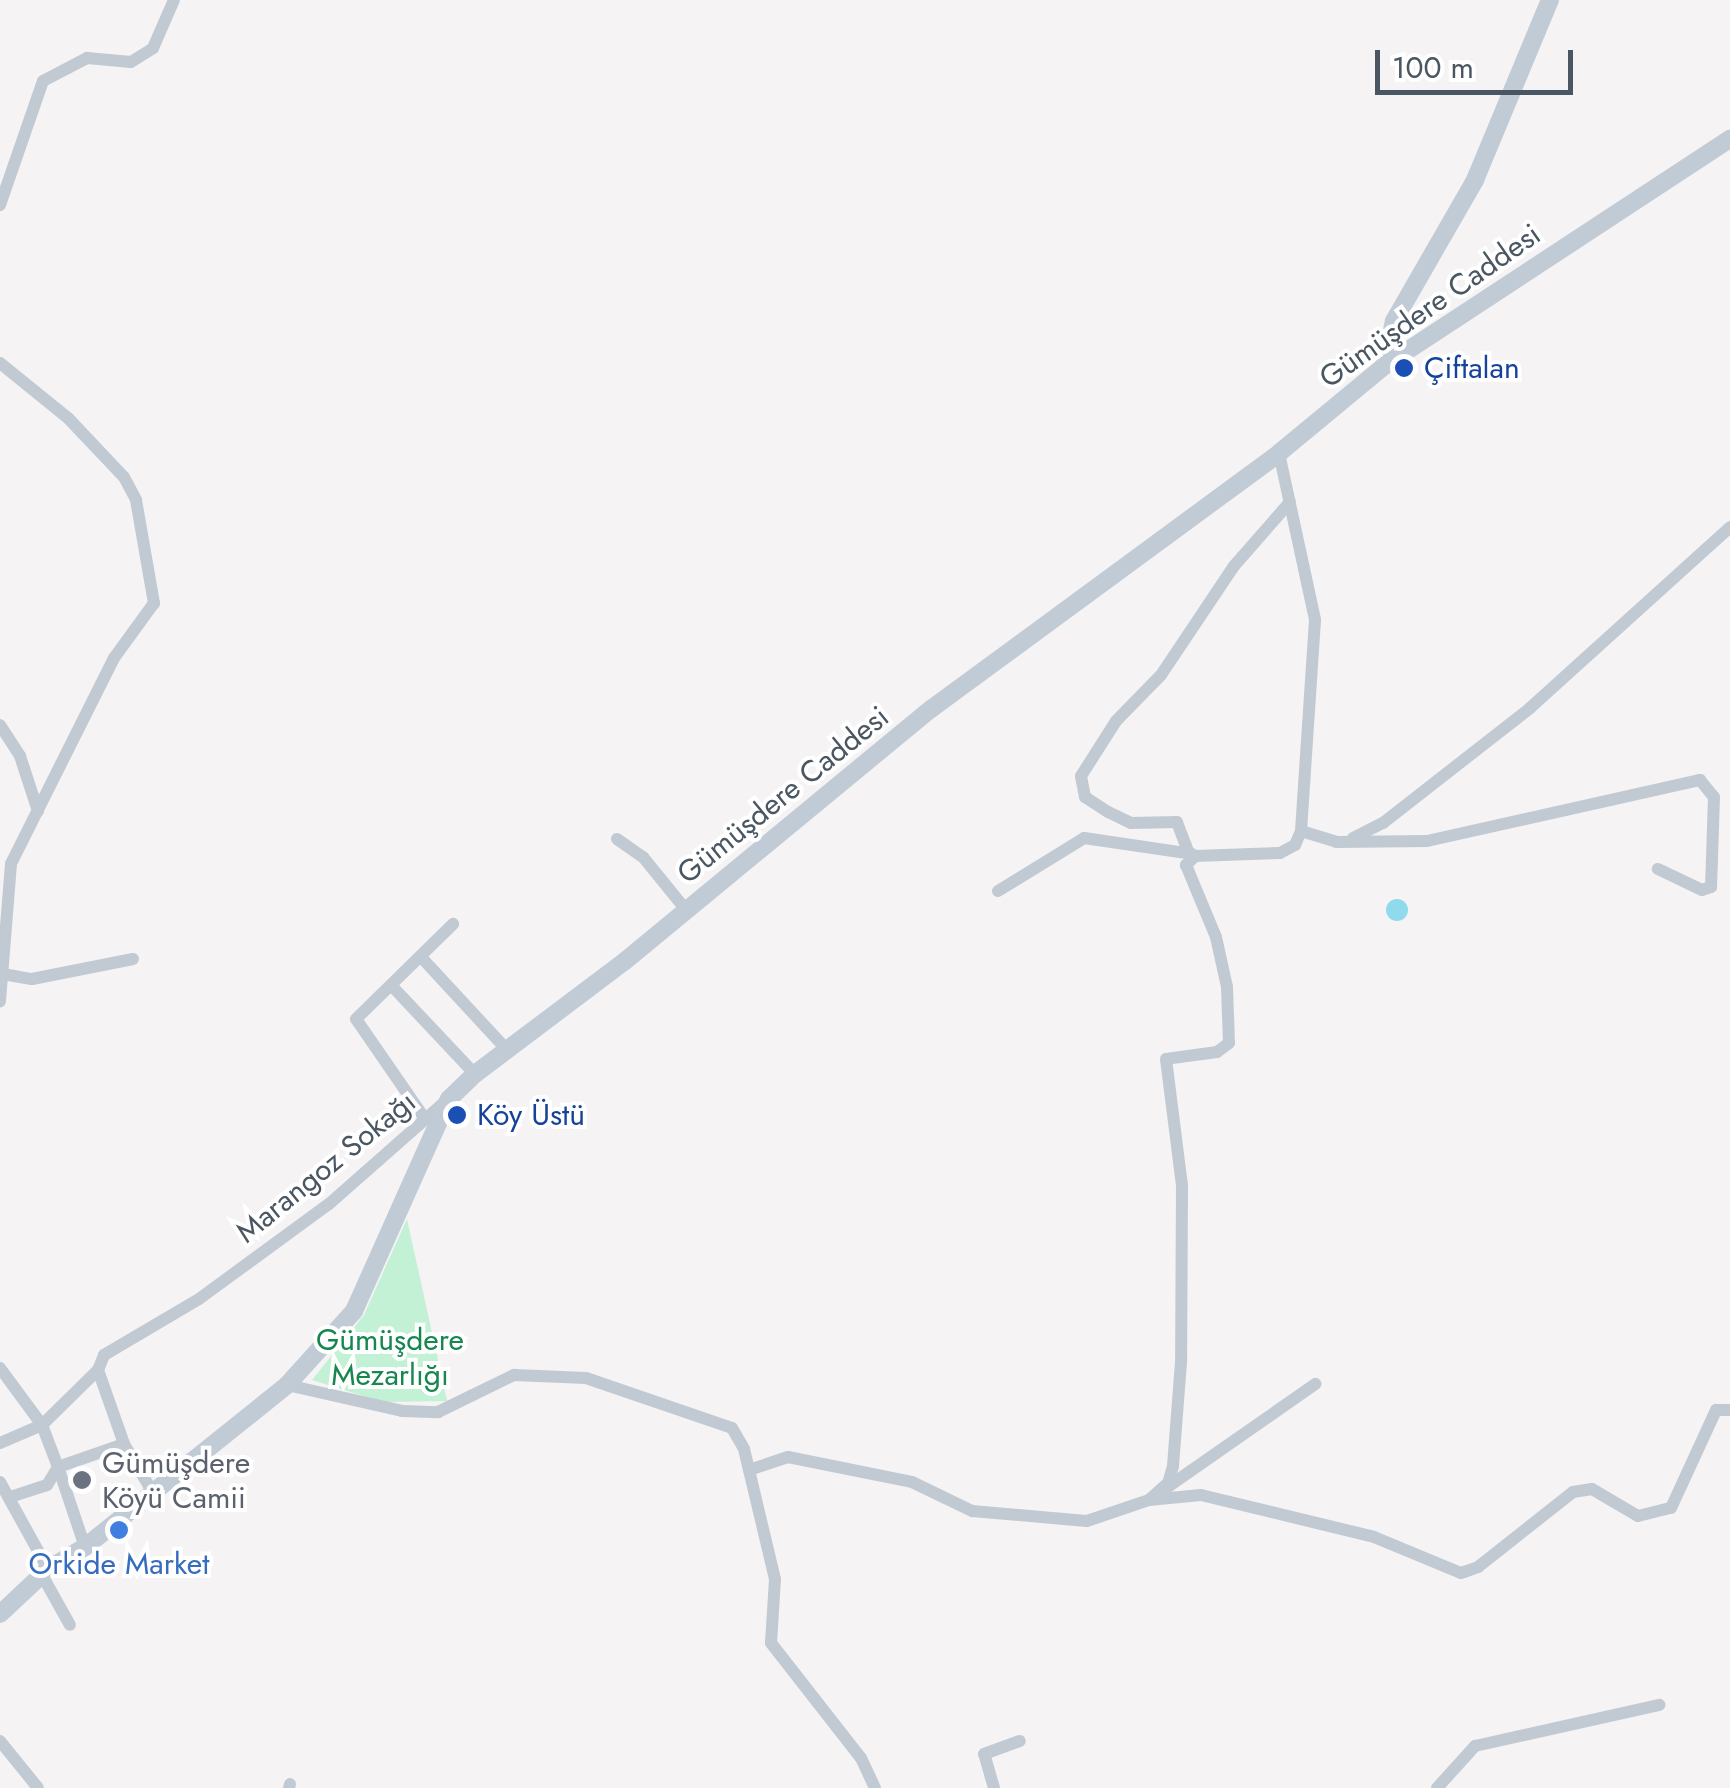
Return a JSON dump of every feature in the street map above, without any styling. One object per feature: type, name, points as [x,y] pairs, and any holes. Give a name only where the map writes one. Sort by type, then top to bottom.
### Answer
[{"type":"street","points":[[0,205],[44,81],[86,58],[131,62],[153,48],[174,0]]},
{"type":"street","points":[[1384,366],[1394,321],[1475,180],[1550,0]]},
{"type":"street","name":"Gümüşdere Caddesi","points":[[0,1613],[45,1572],[84,1547],[287,1385],[354,1311],[449,1098],[475,1074],[686,910],[931,709],[1279,453],[1384,366],[1730,139]]},
{"type":"street","points":[[0,363],[76,425],[124,477],[136,500],[154,603],[114,658],[11,864],[0,1002]]},
{"type":"street","points":[[998,891],[1084,838],[1191,854],[1280,853],[1294,845],[1301,831],[1316,620],[1279,453]]},
{"type":"street","points":[[1149,1500],[1168,1484],[1174,1466],[1181,1362],[1182,1185],[1166,1059],[1218,1052],[1229,1043],[1227,987],[1216,937],[1186,866],[1191,854],[1177,822],[1120,818],[1085,797],[1081,776],[1116,721],[1161,676],[1234,566],[1290,502]]},
{"type":"street","points":[[1336,842],[1383,823],[1530,708],[1730,527]]},
{"type":"street","points":[[0,725],[20,756],[38,811]]},
{"type":"street","points":[[1301,831],[1336,842],[1427,841],[1700,780],[1714,798],[1711,887],[1702,890],[1658,870]]},
{"type":"street","points":[[617,838],[643,857],[686,910]]},
{"type":"street","points":[[425,1118],[356,1019],[452,924]]},
{"type":"street","points":[[420,956],[506,1050]]},
{"type":"street","points":[[3,974],[32,979],[132,959]]},
{"type":"street","points":[[391,986],[475,1074]]},
{"type":"street","name":"Marangoz Sokağı","points":[[42,1425],[98,1370],[104,1354],[236,1274],[329,1204],[449,1098]]},
{"type":"street","points":[[0,1368],[42,1425],[84,1547]]},
{"type":"street","points":[[98,1370],[124,1444],[152,1491]]},
{"type":"street","points":[[287,1385],[402,1411],[438,1412],[514,1375],[586,1378],[717,1418],[732,1428],[750,1470],[775,1579],[772,1643],[861,1758],[875,1788]]},
{"type":"street","points":[[750,1470],[788,1456],[912,1482],[972,1510],[1087,1521],[1149,1500],[1315,1384]]},
{"type":"street","points":[[1149,1500],[1218,1499],[1374,1537],[1461,1573],[1478,1567],[1573,1492],[1592,1490],[1638,1516],[1672,1508],[1716,1410],[1730,1410]]},
{"type":"street","points":[[0,1443],[42,1425]]},
{"type":"street","points":[[9,1497],[48,1484],[58,1467],[124,1444]]},
{"type":"street","points":[[0,1482],[70,1625]]},
{"type":"street","points":[[1437,1788],[1475,1746],[1659,1705]]},
{"type":"street","points":[[0,1740],[38,1788]]},
{"type":"street","points":[[994,1788],[984,1754],[1020,1741]]},
{"type":"green space","name":"Gümüşdere Mezarlığı","points":[[407,1219],[447,1401],[383,1402],[312,1380],[364,1315]]},
{"type":"water","points":[[1397,899],[1405,902],[1405,918],[1397,921],[1389,918],[1386,910],[1389,902]]},
{"type":"place","name":"Çiftalan","points":[[1404,368]]},
{"type":"place","name":"Köy Üstü","points":[[457,1115]]},
{"type":"place","name":"Gümüşdere Köyü Camii","points":[[82,1480]]},
{"type":"place","name":"Orkide Market","points":[[119,1530]]}]
